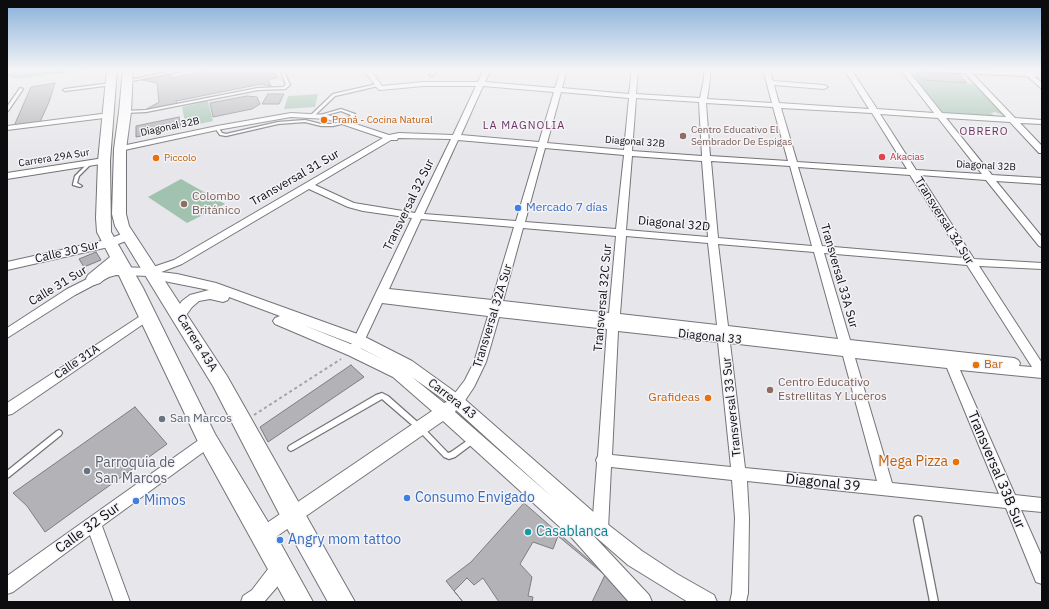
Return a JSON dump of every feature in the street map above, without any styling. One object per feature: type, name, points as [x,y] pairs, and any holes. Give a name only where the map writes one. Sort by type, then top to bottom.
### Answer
[{"type":"main road","points":[[110,97],[104,161],[104,232],[135,288],[208,441],[264,535],[300,602]]},
{"type":"main road","name":"Carrera 43A","points":[[126,97],[120,149],[119,214],[122,226],[220,380],[292,516],[342,602]]},
{"type":"main road","points":[[94,279],[107,269],[122,265]]},
{"type":"street","name":"Transversal 32 Sur","points":[[356,346],[475,97]]},
{"type":"street","name":"Transversal 32A Sur","points":[[264,535],[451,406],[470,383],[480,362],[496,309],[556,97]]},
{"type":"street","points":[[623,97],[1042,122]]},
{"type":"street","name":"Transversal 33 Sur","points":[[703,97],[702,102],[713,237],[739,474],[742,518],[740,593],[738,602]]},
{"type":"street","name":"Transversal 33A Sur","points":[[774,97],[887,490]]},
{"type":"street","name":"Transversal 34 Sur","points":[[867,97],[968,259],[1041,369]]},
{"type":"street","points":[[925,97],[1042,244]]},
{"type":"street","points":[[991,97],[1042,151]]},
{"type":"street","name":"Transversal 32C Sur","points":[[600,529],[613,322],[632,98]]},
{"type":"street","name":"Diagonal 32B","points":[[120,149],[291,114],[316,115],[344,122],[389,138],[454,140],[627,155],[1042,181]]},
{"type":"street","points":[[7,128],[109,115]]},
{"type":"street","name":"Transversal 31 Sur","points":[[135,288],[152,274],[178,262],[389,138]]},
{"type":"street","name":"Carrera 29A Sur","points":[[7,176],[104,161]]},
{"type":"street","name":"Diagonal 32D","points":[[312,184],[351,205],[363,208],[1042,266]]},
{"type":"street","name":"Calle 30 Sur","points":[[7,266],[109,243],[127,236]]},
{"type":"street","name":"Diagonal 32D","points":[[968,259],[1042,260]]},
{"type":"street","name":"Transversal 31 Sur","points":[[122,265],[152,274]]},
{"type":"street","name":"Carrera 43","points":[[152,274],[212,286],[356,346]]},
{"type":"street","name":"Calle 31 Sur","points":[[7,334],[71,292],[94,279]]},
{"type":"street","name":"Carrera 43","points":[[179,315],[187,304],[195,298],[210,294],[217,294],[407,365],[451,406],[635,558],[706,602]]},
{"type":"street","name":"Diagonal 33","points":[[380,295],[1041,369]]},
{"type":"street","name":"Calle 31A","points":[[7,410],[148,315]]},
{"type":"street","name":"Diagonal 33","points":[[846,348],[951,364],[1041,369]]},
{"type":"street","name":"Transversal 33B Sur","points":[[951,364],[1042,576]]},
{"type":"street","name":"Carrera 43","points":[[451,406],[475,439],[578,532],[642,602]]},
{"type":"street","name":"Calle 32 Sur","points":[[7,586],[208,441]]},
{"type":"street","name":"Diagonal 39","points":[[604,460],[1042,505]]},
{"type":"street","points":[[94,524],[122,602]]},
{"type":"street","points":[[249,602],[258,596],[271,581],[281,565]]},
{"type":"lane","points":[[7,110],[15,97]]},
{"type":"lane","points":[[125,112],[146,111],[215,97]]},
{"type":"lane","points":[[316,115],[332,97]]},
{"type":"lane","points":[[217,128],[221,134],[226,135],[272,123],[305,121],[324,126],[344,122],[353,117],[352,112],[337,110],[316,115]]},
{"type":"lane","points":[[80,186],[75,184],[77,176],[89,164]]},
{"type":"lane","points":[[290,448],[382,396],[420,428],[446,455],[449,456],[475,439]]},
{"type":"lane","points":[[7,475],[58,433]]},
{"type":"lane","points":[[918,520],[934,602]]},
{"type":"path","points":[[242,423],[356,346]]},
{"type":"green space","points":[[288,97],[317,97],[315,107],[284,109]]},
{"type":"green space","points":[[929,97],[989,97],[1005,116],[995,112],[991,113],[998,119],[943,115]]},
{"type":"green space","points":[[208,101],[213,121],[186,127],[182,107]]},
{"type":"green space","points":[[181,179],[225,204],[187,223],[148,197]]},
{"type":"building","points":[[26,97],[50,97],[40,122],[14,126]]},
{"type":"building","points":[[159,97],[194,97],[176,101],[177,104],[143,111],[159,102]]},
{"type":"building","points":[[239,97],[257,97],[260,104],[252,109],[213,117],[210,103]]},
{"type":"building","points":[[266,97],[282,97],[279,104],[262,104]]},
{"type":"building","points":[[179,117],[181,128],[136,137],[136,126]]},
{"type":"building","points":[[96,252],[101,260],[84,267],[79,259]]},
{"type":"building","points":[[351,365],[364,377],[268,442],[260,427]]},
{"type":"building","name":"Parroquia de San Marcos","points":[[135,407],[167,444],[45,532],[27,506],[13,493]]},
{"type":"building","name":"Casablanca","points":[[524,503],[604,573],[629,602],[463,602],[446,581],[471,562]]},
{"type":"building","points":[[558,536],[605,575],[592,602],[532,602],[533,597],[528,596],[532,577],[520,564],[533,542],[553,549]]},
{"type":"building","points":[[467,578],[474,585],[483,578],[499,602],[463,602],[454,591]]},
{"type":"place","name":"Praná - Cocina Natural","points":[[324,120]]},
{"type":"place","name":"Centro Educativo El Sembrador De Espigas","points":[[683,136]]},
{"type":"place","name":"Akacias","points":[[882,157]]},
{"type":"place","name":"Piccolo","points":[[156,158]]},
{"type":"place","name":"Colombo Británico","points":[[184,204]]},
{"type":"place","name":"Mercado 7 días","points":[[518,208]]},
{"type":"place","name":"Bar","points":[[976,365]]},
{"type":"place","name":"Centro Educativo Estrellitas Y Luceros","points":[[770,390]]},
{"type":"place","name":"Grafideas","points":[[708,398]]},
{"type":"place","name":"San Marcos","points":[[162,419]]},
{"type":"place","name":"Mega Pizza","points":[[956,462]]},
{"type":"place","name":"Parroquia de San Marcos","points":[[87,471]]},
{"type":"place","name":"Consumo Envigado","points":[[407,498]]},
{"type":"place","name":"Mimos","points":[[136,501]]},
{"type":"place","name":"Casablanca","points":[[528,532]]},
{"type":"place","name":"Angry mom tattoo","points":[[280,540]]},
{"type":"district","name":"LA MAGNOLIA","points":[[524,126]]},
{"type":"district","name":"OBRERO","points":[[984,132]]}]
